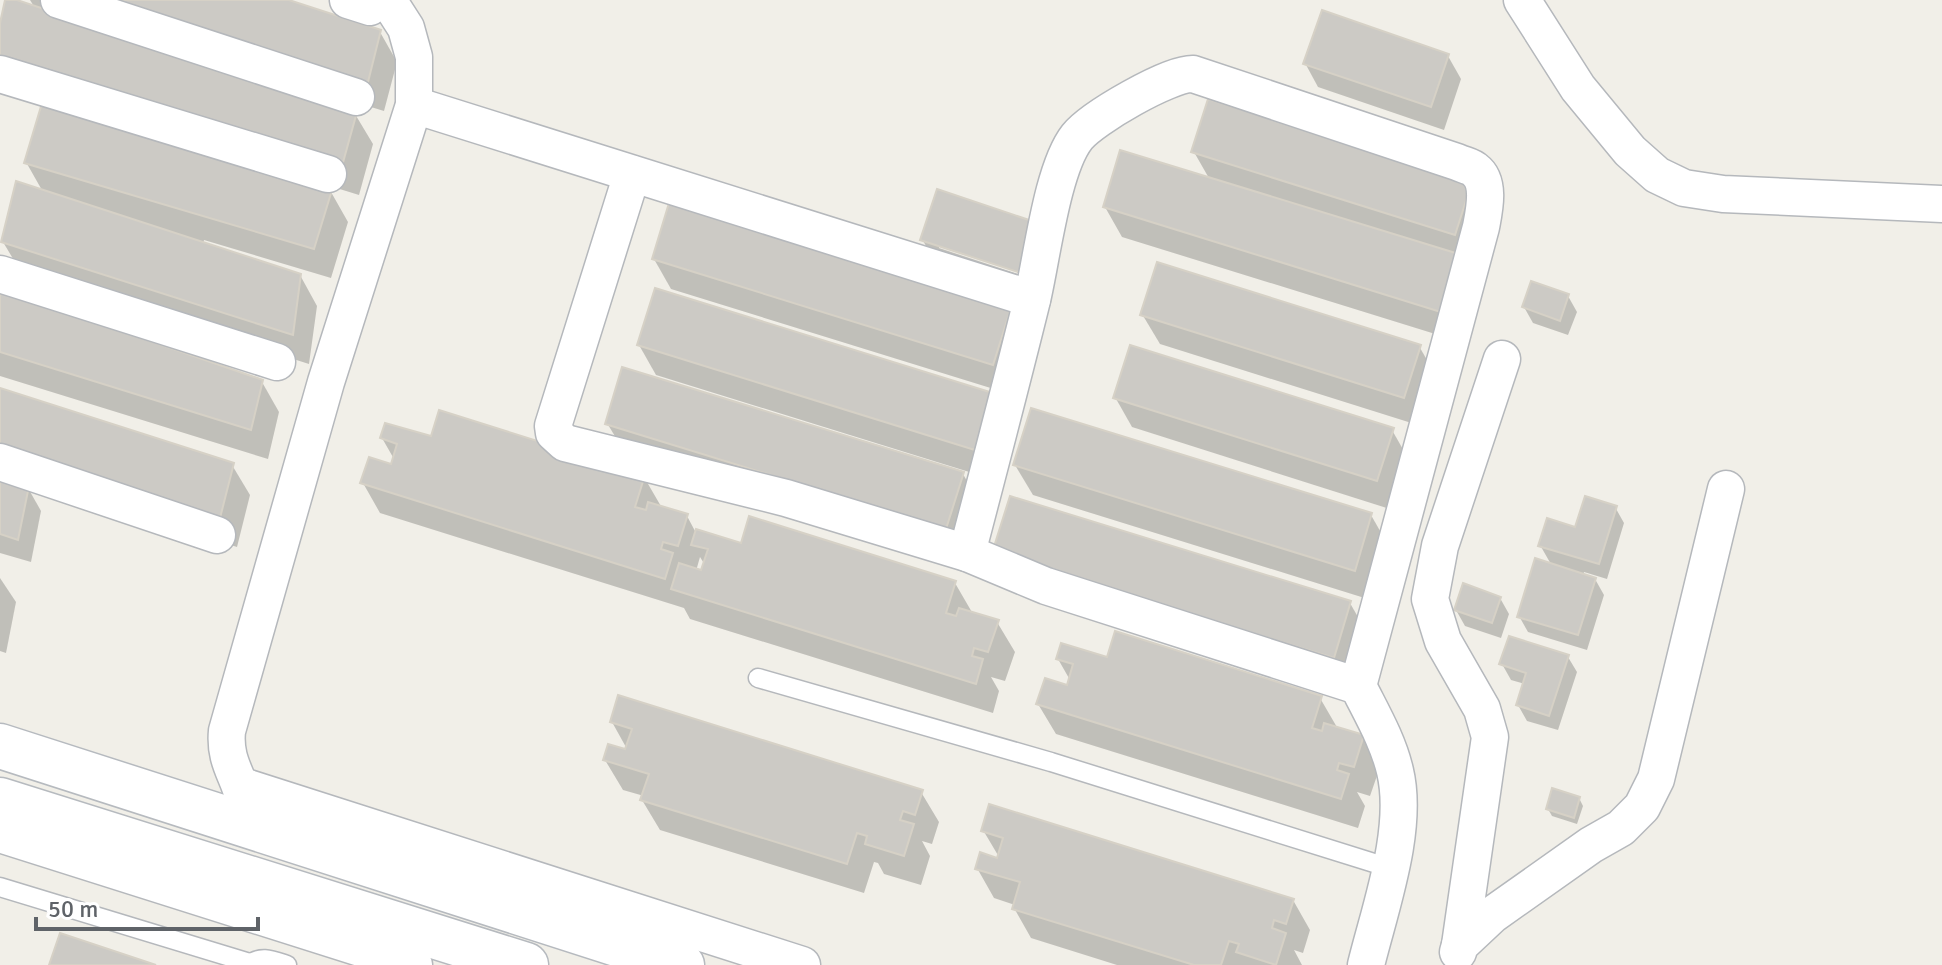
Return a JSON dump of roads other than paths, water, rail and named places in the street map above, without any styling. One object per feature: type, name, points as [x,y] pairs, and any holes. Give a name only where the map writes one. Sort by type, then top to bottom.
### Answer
[{"type":"main road","points":[[0,746],[243,805],[682,965]]},
{"type":"main road","points":[[0,800],[526,965]]},
{"type":"street","points":[[59,0],[356,97]]},
{"type":"street","points":[[1522,0],[1578,88],[1630,151],[1657,175],[1684,188],[1723,194],[1942,204]]},
{"type":"street","points":[[369,2],[406,28],[414,57],[414,105],[326,382],[227,731],[225,748],[243,805],[802,965]]},
{"type":"street","points":[[0,74],[328,174]]},
{"type":"street","points":[[967,553],[1032,299],[1060,174],[1076,138],[1086,128],[1153,87],[1183,74],[1193,74],[1457,162],[1481,176],[1485,206],[1481,227],[1358,686],[1389,749],[1396,775],[1398,810],[1390,868],[1366,965]]},
{"type":"street","points":[[414,105],[1032,299]]},
{"type":"street","points":[[632,174],[553,426],[559,439],[786,498],[967,553],[1046,586],[1358,686]]},
{"type":"street","points":[[0,274],[277,362]]},
{"type":"street","points":[[1457,955],[1490,737],[1482,709],[1443,641],[1430,599],[1440,546],[1502,359]]},
{"type":"street","points":[[0,462],[217,535]]},
{"type":"street","points":[[1457,955],[1492,915],[1591,845],[1621,828],[1642,807],[1656,779],[1726,489]]},
{"type":"street","points":[[0,834],[414,965]]},
{"type":"lane","points":[[758,678],[1051,762],[1390,868]]},
{"type":"lane","points":[[0,887],[249,964],[267,958],[287,965]]}]
